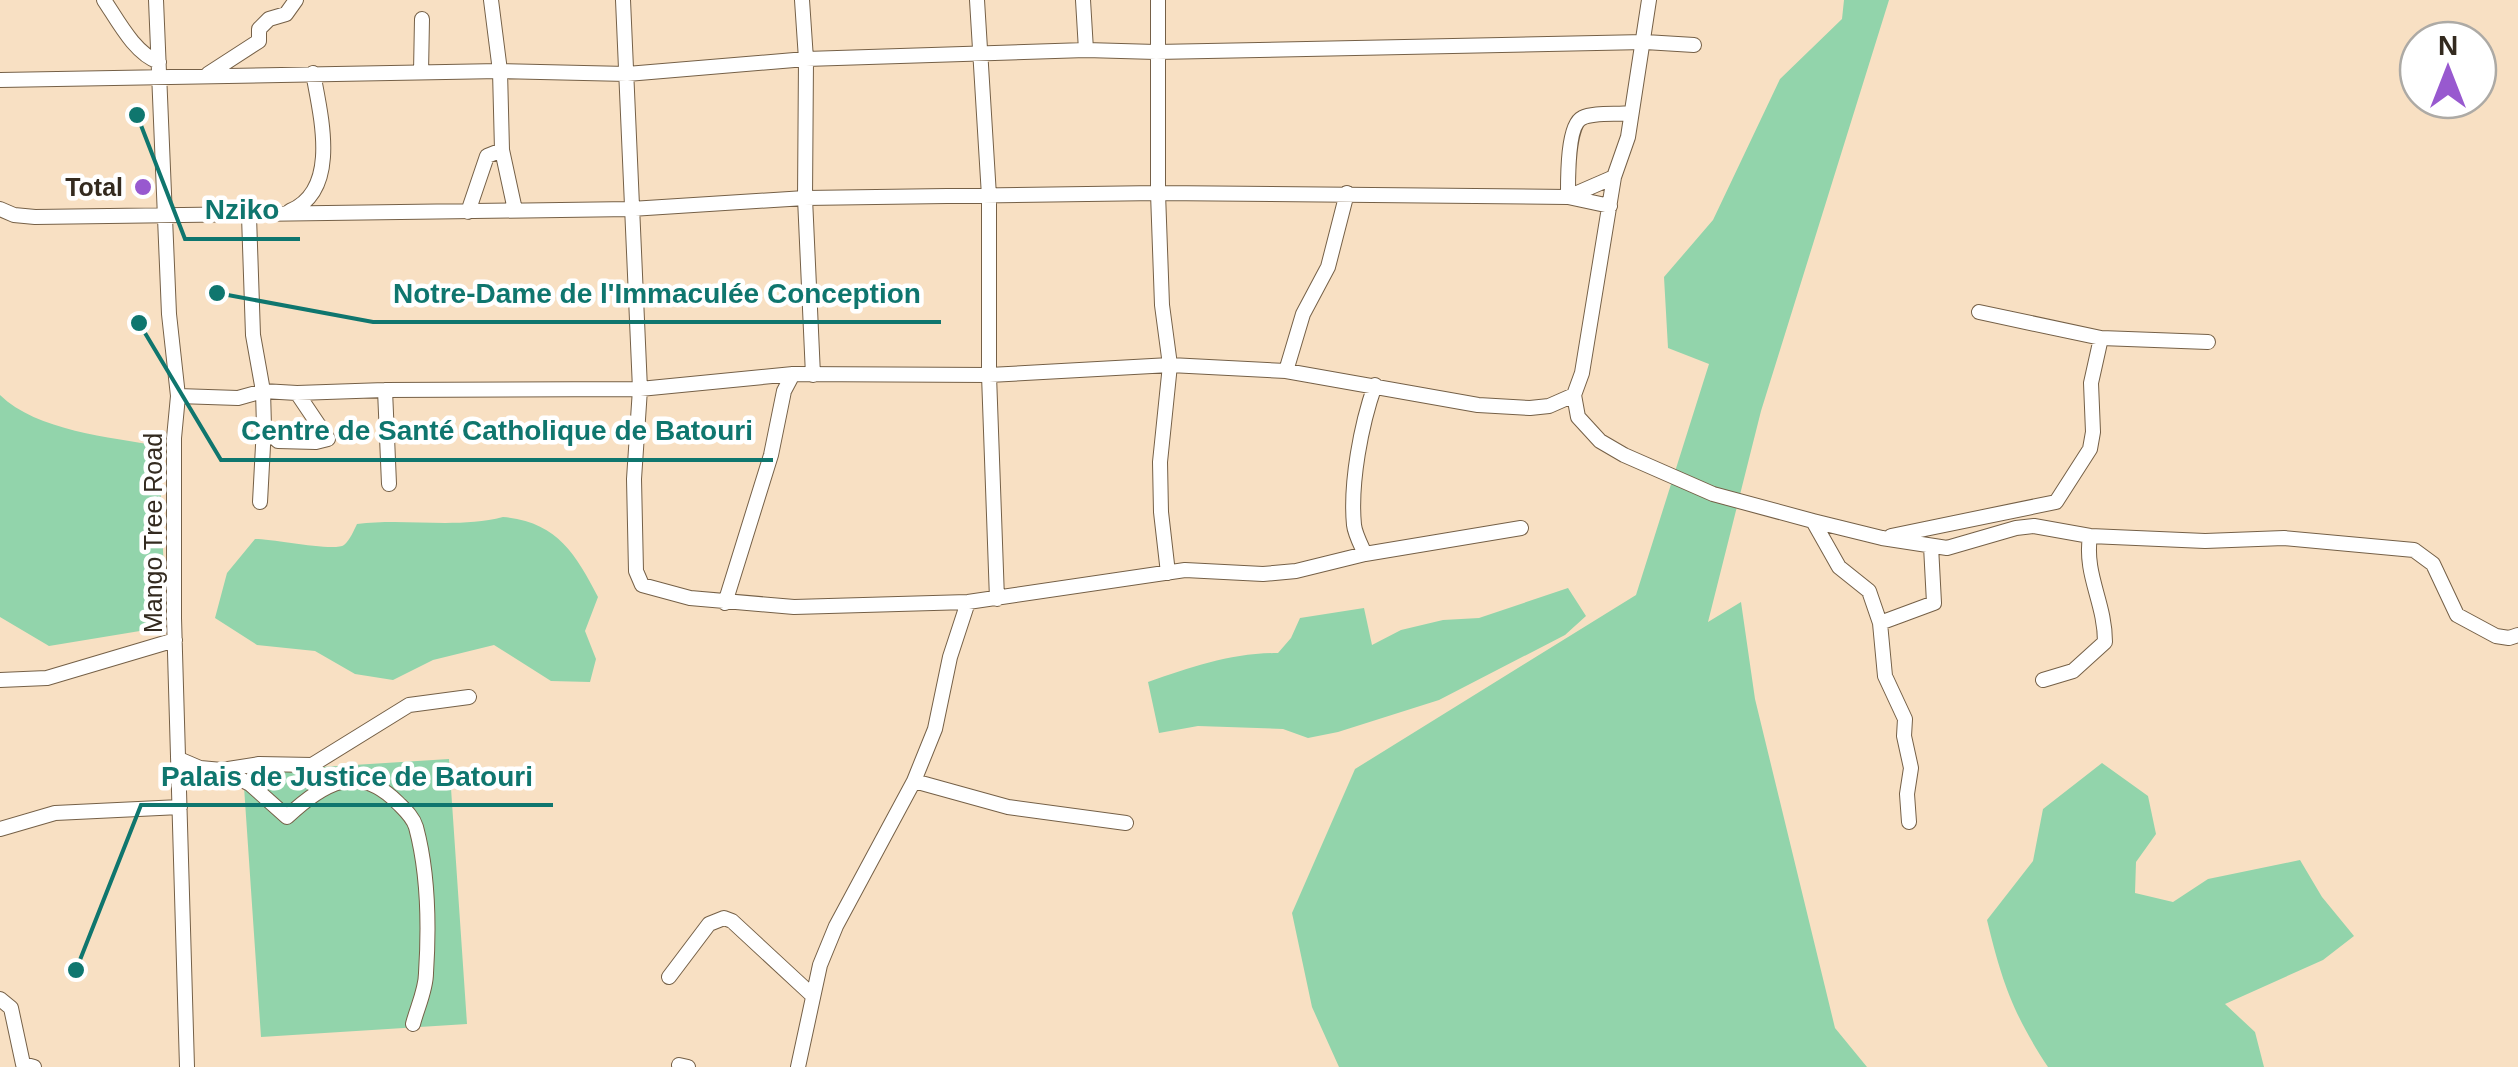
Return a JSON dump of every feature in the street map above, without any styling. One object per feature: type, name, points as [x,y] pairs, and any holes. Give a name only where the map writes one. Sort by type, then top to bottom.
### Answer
[{"type":"street","points":[[104,0],[160,70]]},
{"type":"street","name":"Mango Tree Road","points":[[156,0],[169,314],[178,396],[174,438],[175,640],[186,1067]]},
{"type":"street","points":[[207,75],[260,41],[259,29],[269,19],[286,14],[296,0]]},
{"type":"street","points":[[490,0],[500,71],[502,150],[515,210]]},
{"type":"street","points":[[622,0],[640,389],[634,480],[638,581],[653,589],[725,602],[794,607],[968,602],[1185,570],[1262,574],[1296,571],[1365,554],[1520,528]]},
{"type":"street","points":[[802,0],[813,375]]},
{"type":"street","points":[[977,0],[988,196],[996,598]]},
{"type":"street","points":[[1083,0],[1086,50]]},
{"type":"street","points":[[1158,0],[1158,193],[1162,304],[1170,365],[1160,462],[1168,573]]},
{"type":"street","points":[[1648,0],[1628,137],[1614,177],[1590,335],[1574,395],[1578,417],[1600,442],[1713,494],[1882,538],[1931,546],[1954,546],[2034,526],[2090,536],[2205,541],[2284,538],[2414,550],[2434,564],[2457,616],[2496,636],[2518,636]]},
{"type":"street","points":[[422,19],[422,72]]},
{"type":"street","points":[[0,80],[160,70],[207,75],[500,71],[627,74],[806,59],[1086,50],[1156,52],[1644,42],[1694,45]]},
{"type":"street","points":[[281,215],[308,204],[322,180],[320,118],[313,73]]},
{"type":"street","points":[[1568,197],[1568,164],[1575,125],[1582,118],[1631,113]]},
{"type":"street","points":[[468,212],[487,156],[502,150]]},
{"type":"street","points":[[1568,197],[1614,177]]},
{"type":"street","points":[[0,209],[35,217],[165,213],[249,216],[631,209],[805,198],[1158,193],[1568,197],[1610,206]]},
{"type":"street","points":[[1286,371],[1303,314],[1328,267],[1347,193]]},
{"type":"street","points":[[249,216],[253,336],[263,391],[260,502]]},
{"type":"street","points":[[1979,312],[2101,338],[2208,342]]},
{"type":"street","points":[[1882,538],[2056,502],[2090,449],[2094,432],[2091,384],[2101,338]]},
{"type":"street","points":[[178,396],[238,398],[263,391],[640,389],[792,374],[990,375],[1170,365],[1286,371],[1478,405],[1530,408],[1549,406],[1574,395]]},
{"type":"street","points":[[725,602],[771,455],[784,390],[792,374]]},
{"type":"street","points":[[1365,554],[1354,528],[1355,497],[1363,420],[1374,385]]},
{"type":"street","points":[[385,390],[389,484]]},
{"type":"street","points":[[264,427],[278,441],[328,439],[296,393]]},
{"type":"street","points":[[1813,521],[1838,566],[1869,592],[1880,623],[1886,676],[1905,719],[1904,736],[1911,768],[1907,794],[1909,822]]},
{"type":"street","points":[[2043,680],[2073,671],[2105,642],[2105,622],[2087,559],[2090,536]]},
{"type":"street","points":[[1880,623],[1934,603],[1931,546]]},
{"type":"street","points":[[798,1067],[820,965],[836,926],[914,781],[940,713],[950,657],[968,602]]},
{"type":"street","points":[[0,680],[47,678],[175,640]]},
{"type":"street","points":[[180,759],[200,768],[222,770],[258,764],[317,764],[410,705],[470,697]]},
{"type":"street","points":[[222,770],[250,784],[288,818],[324,787],[363,779],[384,788],[408,814],[418,838],[426,921],[426,976],[413,1024]]},
{"type":"street","points":[[914,781],[1008,807],[1126,823]]},
{"type":"street","points":[[0,829],[55,813],[180,807]]},
{"type":"street","points":[[669,977],[709,924],[724,918],[732,921],[812,996]]},
{"type":"street","points":[[0,999],[11,1008],[23,1064],[34,1067]]},
{"type":"green space","points":[[1844,0],[1889,0],[1761,411],[1708,622],[1741,602],[1755,699],[1835,1028],[1867,1067],[1339,1067],[1312,1007],[1292,913],[1355,769],[1636,595],[1709,364],[1668,348],[1664,277],[1713,220],[1780,79],[1842,19]]},
{"type":"green space","points":[[0,395],[15,407],[54,425],[159,446],[164,575],[152,629],[49,646],[0,617]]},
{"type":"green space","points":[[503,517],[537,525],[562,542],[598,597],[585,631],[596,659],[590,682],[551,681],[494,645],[433,660],[393,680],[355,674],[315,651],[257,645],[215,618],[227,573],[255,539],[338,547],[346,543],[357,524],[467,522]]},
{"type":"green space","points":[[1568,588],[1586,616],[1565,635],[1439,700],[1308,738],[1283,729],[1198,726],[1159,733],[1148,682],[1228,658],[1278,653],[1291,638],[1300,618],[1364,608],[1372,645],[1401,630],[1443,620],[1479,618]]},
{"type":"green space","points":[[449,759],[467,1024],[261,1037],[243,772]]},
{"type":"green space","points":[[2102,763],[2148,796],[2156,834],[2136,862],[2135,893],[2173,902],[2208,879],[2300,860],[2322,897],[2354,936],[2323,960],[2225,1004],[2255,1032],[2264,1067],[2048,1067],[2017,1014],[1987,920],[2033,861],[2043,809]]},
{"type":"place","name":"Nziko","points":[[137,115]]},
{"type":"place","name":"Total","points":[[143,187]]},
{"type":"place","name":"Notre-Dame de l'Immaculée Conception","points":[[217,293]]},
{"type":"place","name":"Centre de Santé Catholique de Batouri","points":[[139,323]]},
{"type":"place","name":"Palais de Justice de Batouri","points":[[76,970]]}]
